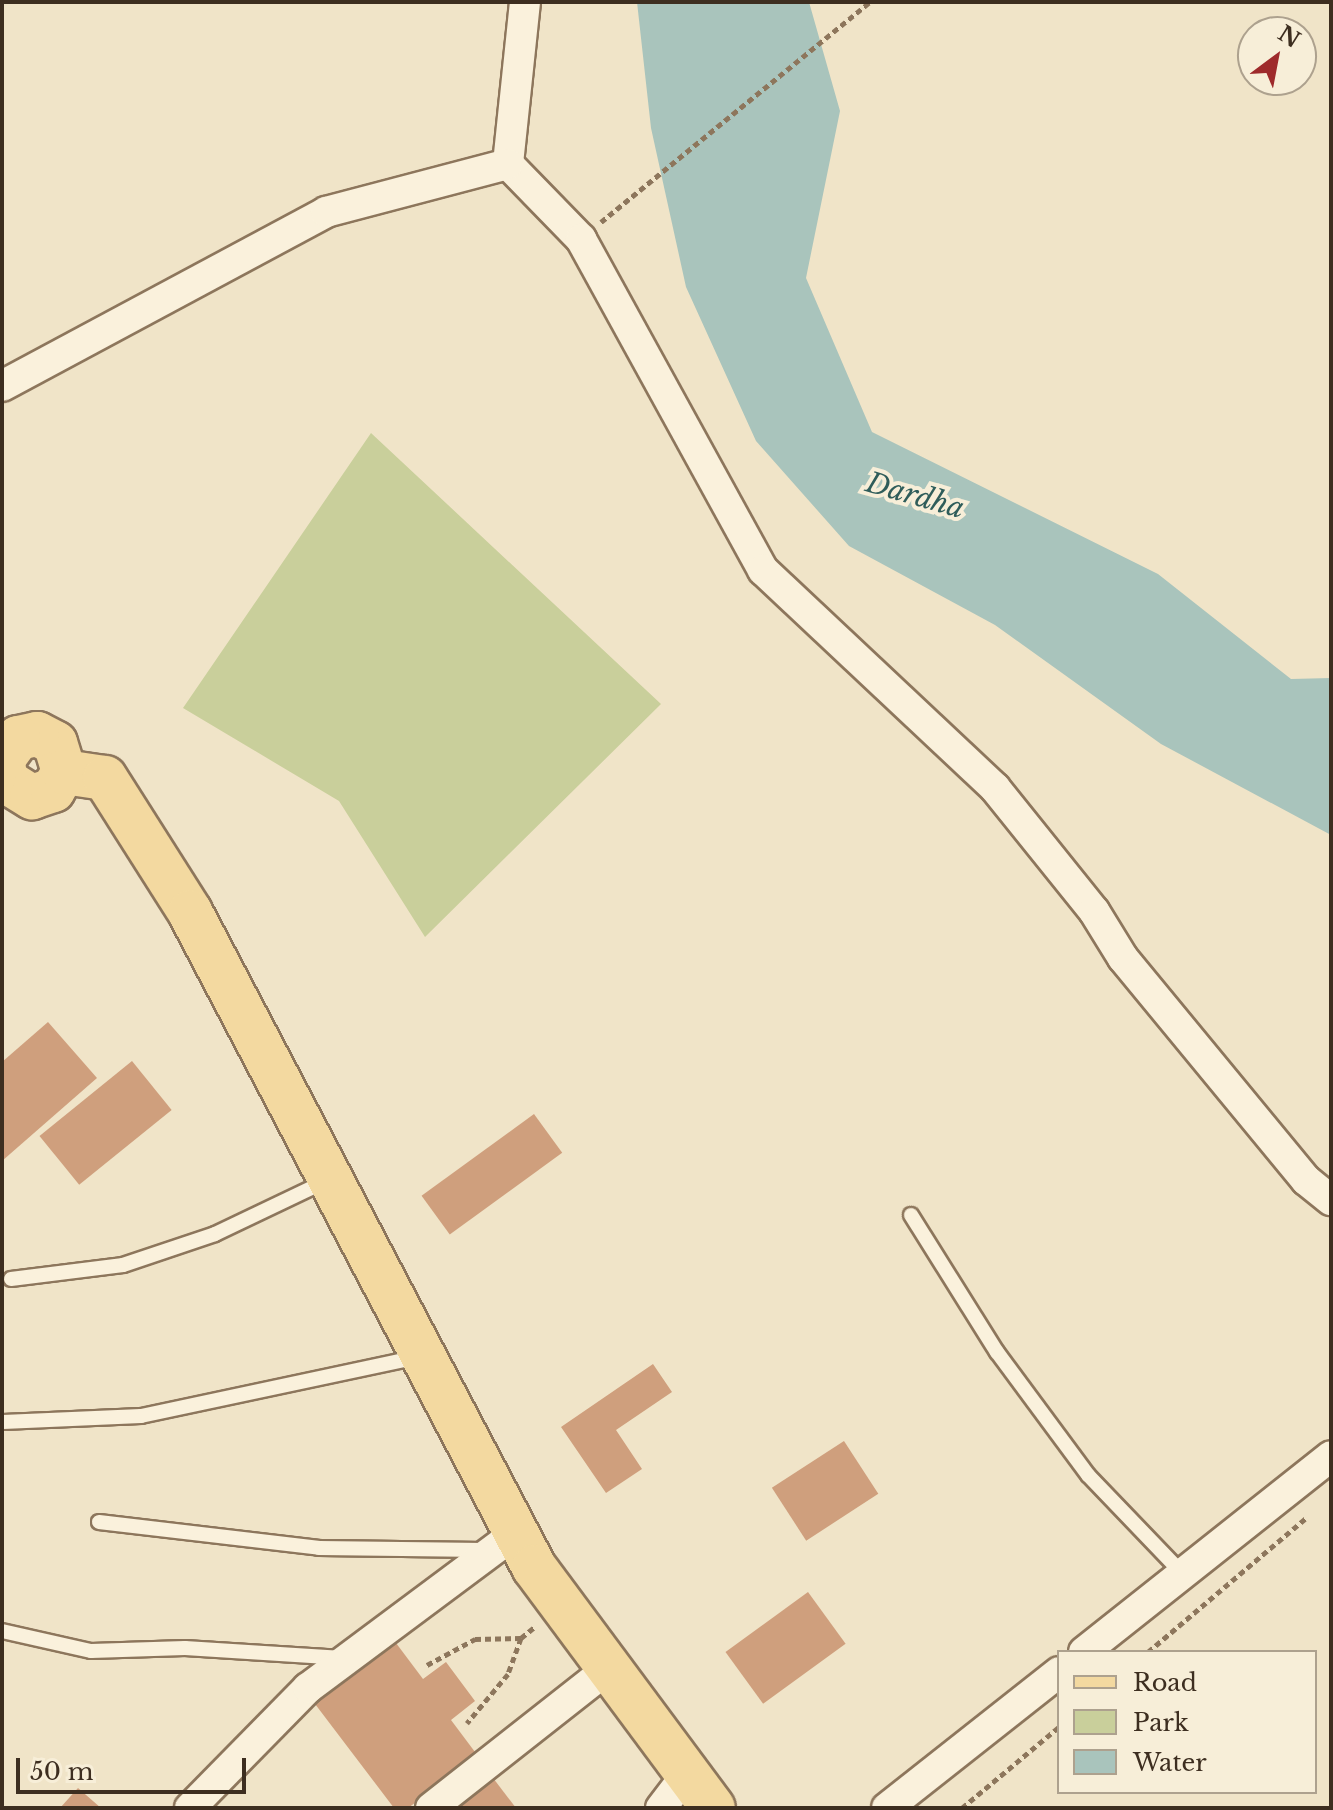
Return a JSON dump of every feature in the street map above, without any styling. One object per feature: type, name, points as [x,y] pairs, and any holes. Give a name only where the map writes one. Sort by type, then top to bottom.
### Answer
[{"type":"main road","points":[[2,759],[18,738],[37,734],[55,743],[64,772],[105,778],[190,912],[424,1357],[504,1542],[534,1567],[713,1808]]},
{"type":"street","points":[[508,164],[525,2]]},
{"type":"street","points":[[508,164],[581,239],[763,570],[995,788],[1094,911],[1123,958],[1306,1180],[1331,1200]]},
{"type":"street","points":[[2,386],[326,212],[508,164]]},
{"type":"street","points":[[1087,1650],[1331,1456]]},
{"type":"street","points":[[190,1808],[308,1688],[504,1542]]},
{"type":"street","points":[[431,1808],[609,1668]]},
{"type":"street","points":[[887,1808],[1057,1674]]},
{"type":"street","points":[[661,1808],[687,1774]]},
{"type":"lane","points":[[11,1279],[123,1265],[215,1234],[330,1179]]},
{"type":"lane","points":[[911,1215],[997,1352],[1088,1475],[1183,1574]]},
{"type":"lane","points":[[3,1422],[141,1416],[424,1357]]},
{"type":"lane","points":[[99,1522],[319,1548],[504,1542]]},
{"type":"lane","points":[[2,1631],[91,1651],[185,1648],[348,1659]]},
{"type":"path","points":[[581,239],[870,2]]},
{"type":"path","points":[[1150,1650],[1319,1507]]},
{"type":"path","points":[[427,1665],[475,1639],[521,1638],[508,1674],[467,1723]]},
{"type":"path","points":[[962,1808],[1057,1729]]},
{"type":"green space","points":[[371,433],[661,704],[425,937],[339,801],[183,708]]},
{"type":"water","name":"Dardha","points":[[637,2],[809,2],[840,111],[806,278],[872,432],[1158,574],[1291,679],[1331,678],[1331,835],[1161,744],[995,625],[849,546],[756,441],[686,287],[651,128]]},
{"type":"building","points":[[48,1022],[97,1078],[2,1161],[2,1062]]},
{"type":"building","points":[[132,1061],[172,1110],[79,1185],[40,1136]]},
{"type":"building","points":[[534,1114],[562,1153],[450,1235],[422,1196]]},
{"type":"building","points":[[653,1364],[672,1392],[616,1430],[642,1469],[606,1493],[561,1427]]},
{"type":"building","points":[[844,1441],[878,1494],[806,1541],[772,1488]]},
{"type":"building","points":[[808,1592],[846,1644],[763,1704],[725,1652]]},
{"type":"building","points":[[393,1639],[423,1679],[446,1662],[475,1701],[451,1720],[478,1756],[408,1808],[394,1808],[312,1700]]},
{"type":"building","points":[[490,1774],[516,1808],[446,1808]]},
{"type":"building","points":[[78,1788],[101,1808],[60,1808]]}]
